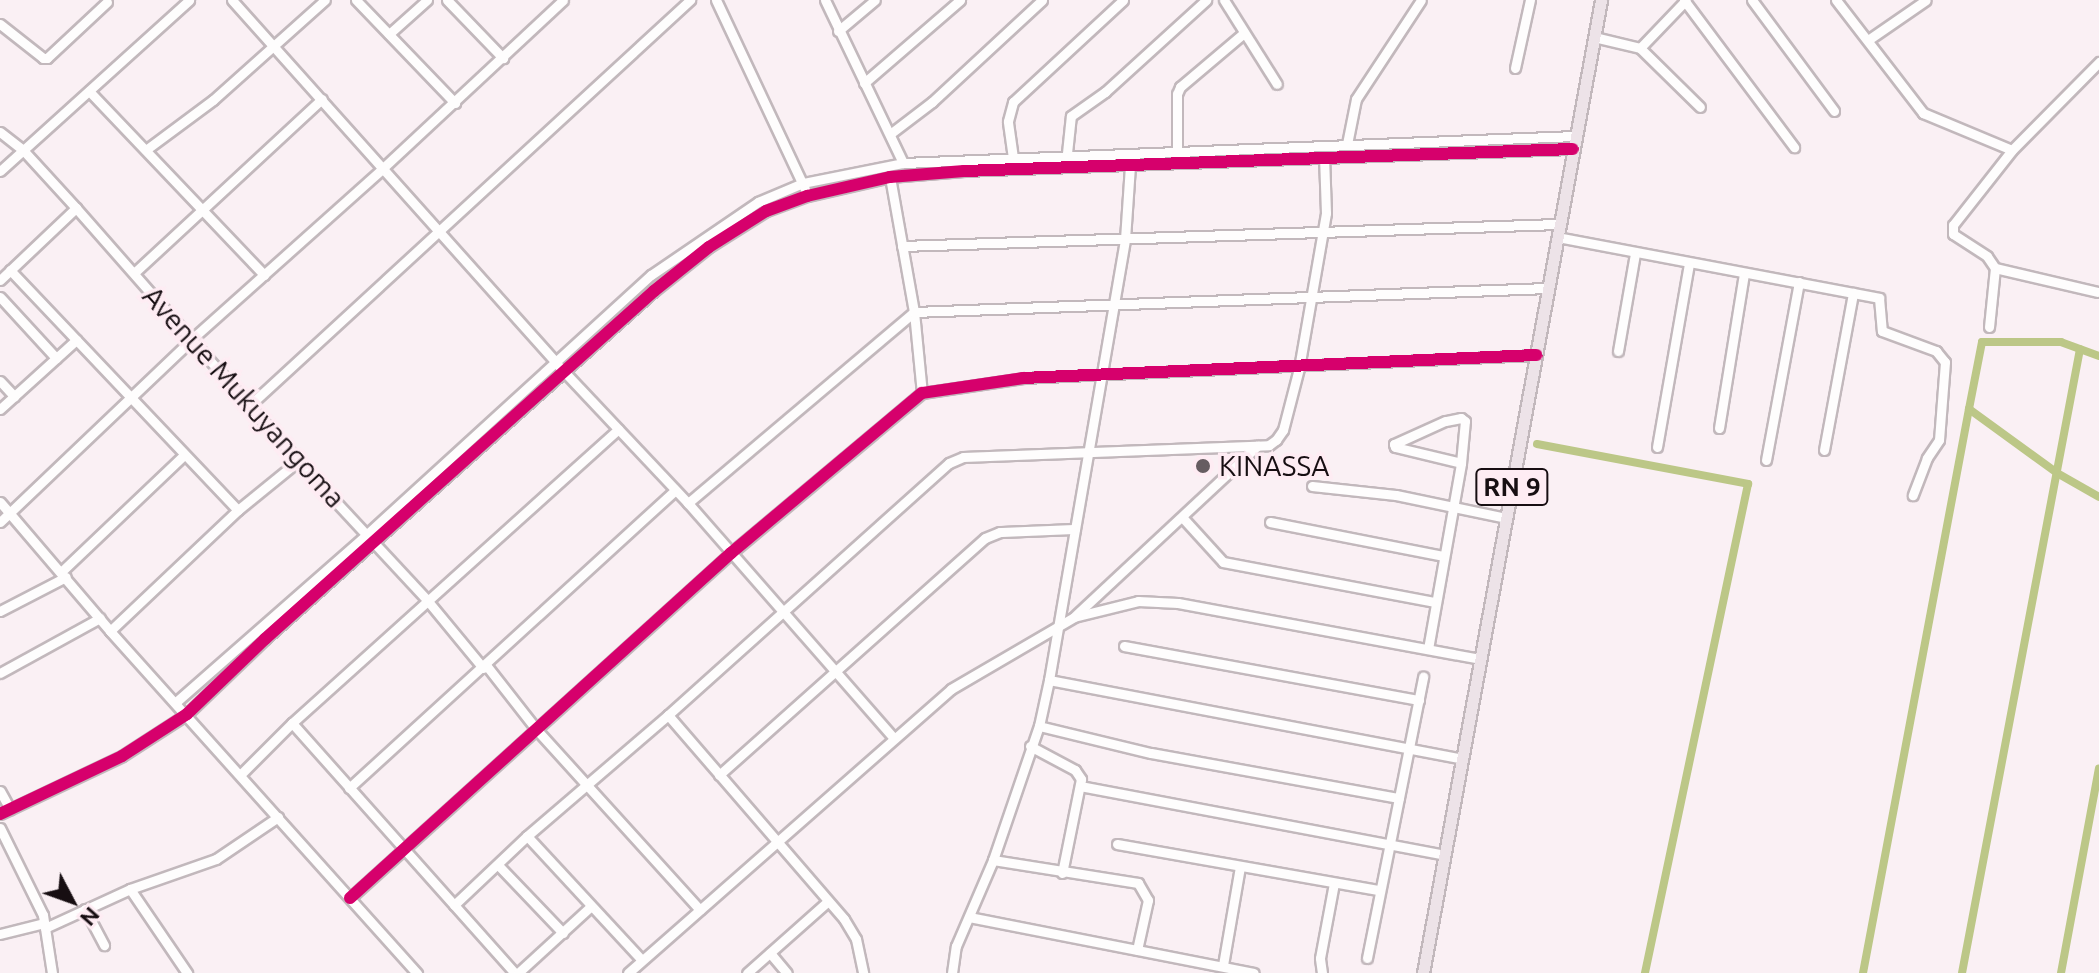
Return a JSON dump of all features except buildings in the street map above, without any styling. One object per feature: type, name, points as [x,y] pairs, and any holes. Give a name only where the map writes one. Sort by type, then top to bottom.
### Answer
[{"type":"main road","name":"RN 9","points":[[1423,973],[1601,0]]},
{"type":"street","points":[[0,171],[189,0]]},
{"type":"street","points":[[232,0],[556,363],[688,503],[893,737]]},
{"type":"street","points":[[147,149],[213,100],[325,0]]},
{"type":"street","points":[[356,0],[455,103]]},
{"type":"street","points":[[389,34],[427,0]]},
{"type":"street","points":[[447,0],[503,58]]},
{"type":"street","points":[[0,522],[193,338],[455,103],[563,0]]},
{"type":"street","points":[[251,404],[690,0]]},
{"type":"street","points":[[716,0],[807,196]]},
{"type":"street","points":[[825,0],[903,163]]},
{"type":"street","points":[[838,31],[875,0]]},
{"type":"street","points":[[864,83],[960,0]]},
{"type":"street","points":[[890,134],[932,102],[1042,0]]},
{"type":"street","points":[[1013,158],[1008,121],[1013,102],[1123,0]]},
{"type":"street","points":[[1067,153],[1071,116],[1105,92],[1206,0]]},
{"type":"street","points":[[1224,0],[1277,84]]},
{"type":"street","points":[[1347,144],[1356,99],[1421,0]]},
{"type":"street","points":[[1515,68],[1530,0]]},
{"type":"street","points":[[1640,48],[1685,0],[1794,147]]},
{"type":"street","points":[[1752,0],[1834,111]]},
{"type":"street","points":[[1836,0],[1923,113],[2012,150]]},
{"type":"street","points":[[1868,40],[1926,0]]},
{"type":"street","points":[[0,24],[47,58],[107,2]]},
{"type":"street","points":[[1177,149],[1177,94],[1180,87],[1244,33]]},
{"type":"street","points":[[1594,37],[1640,48],[1700,107]]},
{"type":"street","points":[[1989,327],[1995,268],[1987,256],[1952,230],[1979,188],[2012,150],[2099,62]]},
{"type":"street","points":[[89,91],[264,275]]},
{"type":"street","points":[[134,273],[322,99]]},
{"type":"street","name":"Avenue Mukuyangoma","points":[[0,132],[23,150],[193,338],[298,461],[427,600],[536,729],[700,910]]},
{"type":"street","points":[[0,814],[122,756],[187,714],[651,275],[758,202],[803,183],[903,163],[1067,153],[1576,136]]},
{"type":"street","points":[[454,905],[527,836],[668,715],[781,610],[949,463],[963,457],[1269,445],[1283,430],[1299,368],[1320,233],[1326,213],[1324,145]]},
{"type":"street","points":[[176,702],[709,247],[766,211],[807,196],[890,177],[1573,149]]},
{"type":"street","points":[[952,973],[956,946],[993,860],[1039,726],[1125,239],[1130,166]]},
{"type":"street","points":[[890,177],[914,312],[922,393]]},
{"type":"street","points":[[0,280],[76,208]]},
{"type":"street","points":[[902,246],[1320,233],[1558,230],[1635,254],[1879,298],[1882,331],[1936,351],[1945,362],[1939,440],[1927,458],[1913,495]]},
{"type":"street","points":[[1618,351],[1635,254]]},
{"type":"street","points":[[1657,447],[1689,264]]},
{"type":"street","points":[[1995,268],[2097,292]]},
{"type":"street","points":[[10,270],[129,400],[238,510]]},
{"type":"street","points":[[1719,428],[1744,273]]},
{"type":"street","points":[[1766,460],[1799,282]]},
{"type":"street","points":[[688,503],[914,312],[1548,288]]},
{"type":"street","points":[[1824,450],[1853,293]]},
{"type":"street","points":[[0,297],[56,358]]},
{"type":"street","points":[[0,409],[76,340]]},
{"type":"street","points":[[350,898],[731,553],[922,393],[1023,378],[1102,377],[1536,355]]},
{"type":"street","points":[[0,381],[14,396]]},
{"type":"street","points":[[1428,649],[1461,463],[1465,421],[1461,418],[1445,421],[1394,444],[1395,447],[1461,463]]},
{"type":"street","points":[[240,775],[292,723],[618,429]]},
{"type":"street","points":[[628,973],[951,689],[1074,617],[1257,446]]},
{"type":"street","points":[[0,611],[63,574],[183,456]]},
{"type":"street","points":[[110,631],[238,510],[298,461]]},
{"type":"street","points":[[1312,486],[1396,495],[1506,518]]},
{"type":"street","points":[[349,788],[674,491]]},
{"type":"street","points":[[0,502],[110,631],[417,973]]},
{"type":"street","points":[[1183,518],[1223,562],[1435,602]]},
{"type":"street","points":[[1270,522],[1443,556]]},
{"type":"street","points":[[719,775],[985,538],[1000,532],[1075,529]]},
{"type":"street","points":[[1074,617],[1138,601],[1178,603],[1480,659]]},
{"type":"street","points":[[0,673],[100,618]]},
{"type":"street","points":[[1124,646],[1419,700]]},
{"type":"street","points":[[1367,958],[1378,890],[1423,677]]},
{"type":"street","points":[[1049,680],[1462,759]]},
{"type":"street","points":[[668,715],[828,901],[856,939],[863,973]]},
{"type":"street","points":[[292,723],[516,973],[590,907]]},
{"type":"street","points":[[1039,726],[1151,753],[1399,798]]},
{"type":"street","points":[[1030,746],[1075,770],[1081,779],[1062,873]]},
{"type":"street","points":[[1080,786],[1444,855]]},
{"type":"street","points":[[0,791],[10,809]]},
{"type":"street","points":[[0,934],[44,925],[130,889],[216,859],[278,817]]},
{"type":"street","points":[[0,828],[3,843],[44,925],[52,973]]},
{"type":"street","points":[[527,836],[642,960]]},
{"type":"street","points":[[1117,844],[1378,890]]},
{"type":"street","points":[[993,860],[1138,883],[1145,890],[1148,900],[1137,950]]},
{"type":"street","points":[[498,865],[563,933]]},
{"type":"street","points":[[1223,965],[1240,867]]},
{"type":"street","points":[[1322,973],[1320,958],[1334,883]]},
{"type":"street","points":[[130,889],[187,973]]},
{"type":"street","points":[[747,973],[828,901]]},
{"type":"street","points":[[85,909],[104,945]]},
{"type":"street","points":[[969,917],[1254,973]]},
{"type":"street","points":[[770,953],[787,973]]},
{"type":"waterway","points":[[2099,356],[2061,342],[1982,342],[1969,409],[2057,473],[2099,497]]},
{"type":"waterway","points":[[1962,973],[2080,349]]},
{"type":"waterway","points":[[1863,973],[1969,409]]},
{"type":"waterway","points":[[1537,444],[1748,484],[1645,973]]},
{"type":"waterway","points":[[2061,973],[2099,768]]},
{"type":"cycle path","points":[[0,814],[122,756],[187,714],[265,639],[654,291],[709,247],[766,211],[807,196],[890,177],[964,171],[1573,149]]},
{"type":"cycle path","points":[[350,898],[731,553],[922,393],[1023,378],[1536,355]]},
{"type":"place","name":"KINASSA","points":[[1203,466]]}]
